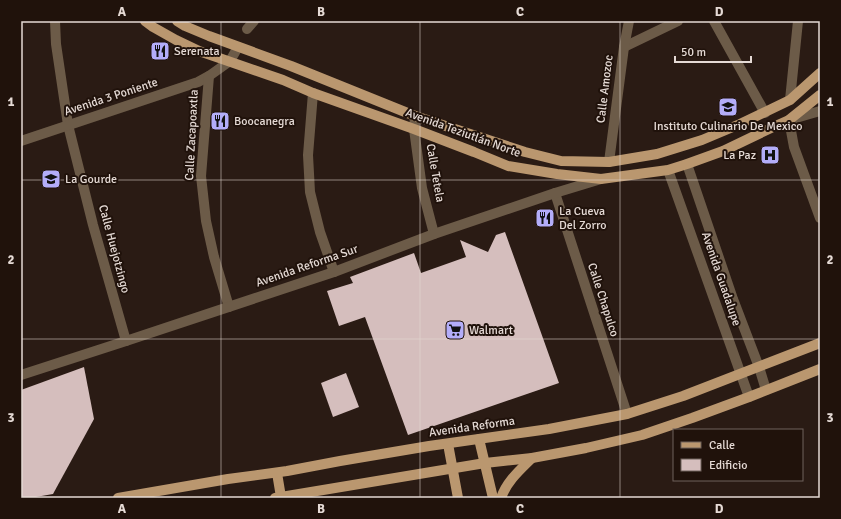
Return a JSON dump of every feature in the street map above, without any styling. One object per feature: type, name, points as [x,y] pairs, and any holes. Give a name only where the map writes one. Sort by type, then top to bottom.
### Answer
[{"type":"main road","name":"Avenida Teziutlán Norte","points":[[145,21],[153,27],[199,51],[283,80],[313,93],[414,129],[508,166],[601,179],[668,170],[723,151],[789,120],[820,95]]},
{"type":"main road","name":"Avenida Teziutlán Norte","points":[[177,21],[209,36],[291,66],[415,116],[525,152],[561,161],[609,162],[657,154],[702,140],[790,100],[820,72]]},
{"type":"main road","name":"Avenida Reforma","points":[[118,498],[228,479],[277,473],[347,460],[549,429],[627,414],[683,396],[820,343]]},
{"type":"main road","points":[[277,473],[278,497],[485,463],[532,458],[586,448],[642,435],[749,397],[820,369]]},
{"type":"main road","points":[[479,439],[493,498]]},
{"type":"main road","points":[[448,444],[458,498]]},
{"type":"main road","points":[[501,498],[503,491],[517,472],[532,458]]},
{"type":"street","name":"Calle Huejotzingo","points":[[54,21],[68,125],[93,225],[126,341]]},
{"type":"street","points":[[247,29],[254,21]]},
{"type":"street","name":"Calle Amozoc","points":[[609,162],[624,47],[629,21]]},
{"type":"street","points":[[624,47],[678,21]]},
{"type":"street","points":[[714,21],[765,112]]},
{"type":"street","points":[[790,100],[798,21]]},
{"type":"street","name":"Calle Zacapoaxtla","points":[[229,307],[214,257],[206,221],[201,176],[209,76],[230,61],[238,47]]},
{"type":"street","name":"Avenida 3 Poniente","points":[[21,140],[198,82],[209,76]]},
{"type":"street","points":[[313,93],[308,155],[310,192],[320,232],[334,272]]},
{"type":"street","points":[[820,111],[789,120],[794,147],[820,218]]},
{"type":"street","name":"Calle Tetela","points":[[415,116],[414,129],[422,188],[434,234]]},
{"type":"street","name":"Avenida Guadalupe","points":[[687,164],[766,390]]},
{"type":"street","name":"Avenida Guadalupe","points":[[668,170],[749,397]]},
{"type":"street","name":"Avenida Reforma Sur","points":[[21,375],[334,272],[434,234],[601,179]]},
{"type":"street","name":"Calle Chapulco","points":[[555,193],[627,414]]},
{"type":"building","name":"Walmart","points":[[505,232],[559,383],[408,435],[365,317],[339,326],[327,291],[353,283],[350,277],[414,253],[421,273],[466,257],[460,240],[488,252],[496,235]]},
{"type":"building","points":[[84,367],[94,419],[53,494],[21,498],[21,390]]},
{"type":"building","points":[[346,373],[359,407],[333,417],[321,383]]},
{"type":"place","name":"Serenata","points":[[160,51]]},
{"type":"place","name":"Instituto Culinario De Mexico","points":[[728,107]]},
{"type":"place","name":"Boocanegra","points":[[220,121]]},
{"type":"place","name":"La Paz","points":[[770,155]]},
{"type":"place","name":"La Gourde","points":[[51,179]]},
{"type":"place","name":"La Cueva Del Zorro","points":[[545,218]]},
{"type":"place","name":"Walmart","points":[[455,330]]}]
